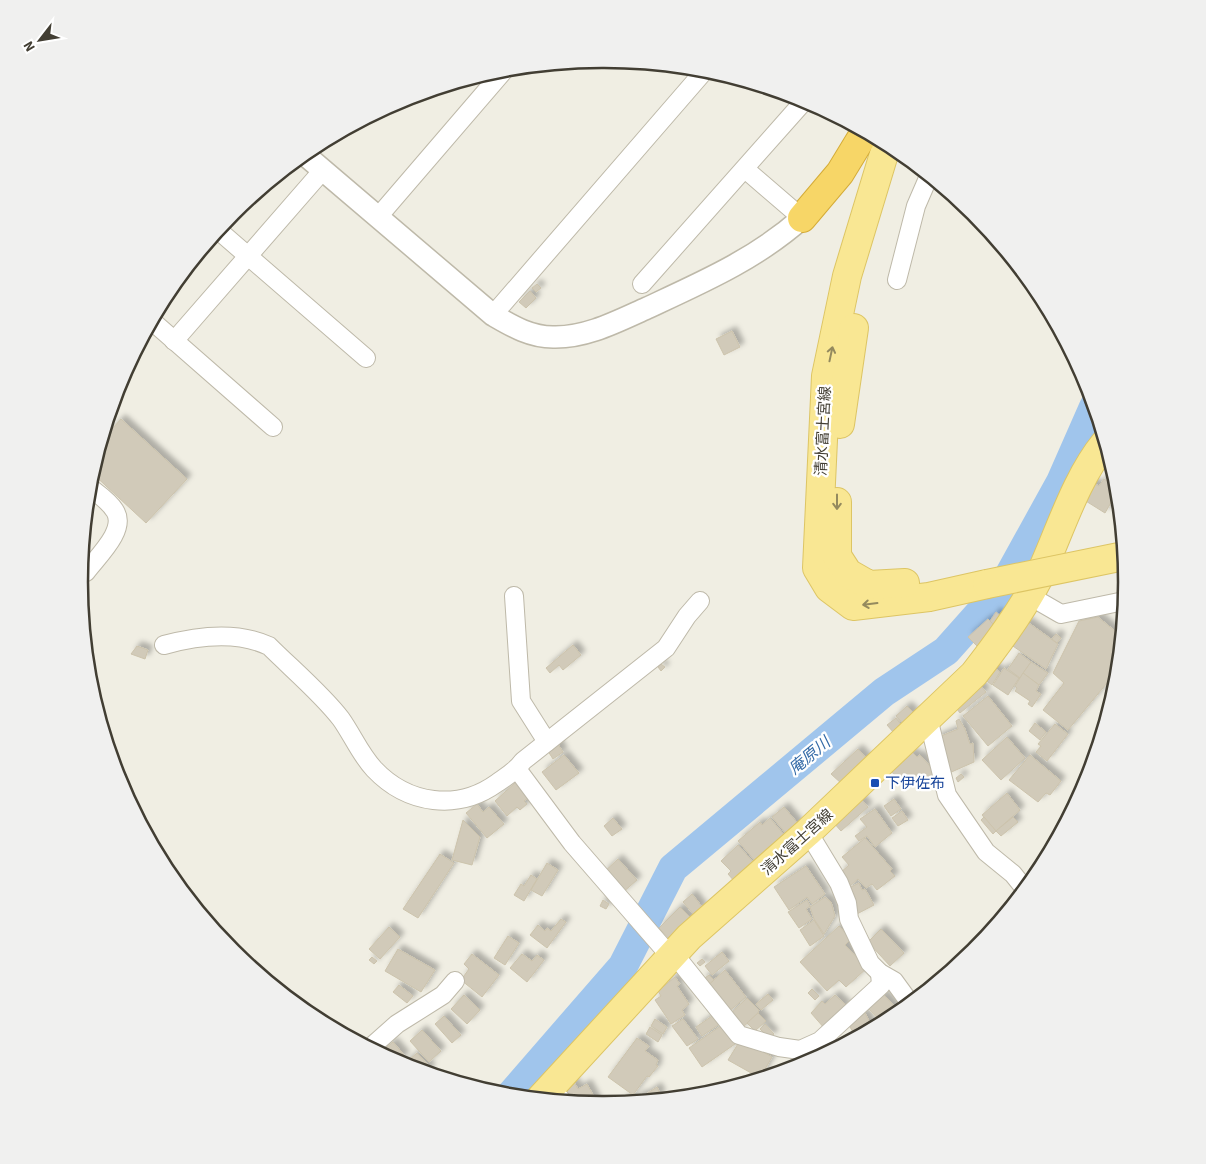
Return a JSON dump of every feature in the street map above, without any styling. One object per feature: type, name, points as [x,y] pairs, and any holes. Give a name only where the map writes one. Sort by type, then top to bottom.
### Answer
[{"type":"highway","points":[[802,218],[819,192],[848,130]]},
{"type":"highway","points":[[802,218],[840,173],[862,137]]},
{"type":"main road","name":"清水富士宮線","points":[[885,152],[855,278],[826,376],[817,568],[829,588],[853,606],[929,597],[1117,558]]},
{"type":"main road","name":"清水富士宮線","points":[[855,278],[899,161]]},
{"type":"main road","name":"清水富士宮線","points":[[552,1093],[689,937],[808,832],[980,667],[1037,581],[1071,503],[1100,449]]},
{"type":"street","points":[[493,314],[700,76]]},
{"type":"street","points":[[378,217],[497,78]]},
{"type":"street","points":[[642,284],[800,107]]},
{"type":"street","points":[[310,159],[493,314],[514,328],[554,337],[594,330],[720,275],[770,245],[802,218],[745,169]]},
{"type":"street","points":[[174,341],[324,170]]},
{"type":"street","points":[[897,280],[916,206],[926,182]]},
{"type":"street","points":[[224,235],[366,358]]},
{"type":"street","points":[[157,325],[273,427]]},
{"type":"street","points":[[89,568],[115,533],[118,523],[116,513],[96,493]]},
{"type":"street","points":[[1028,595],[1061,614],[1117,603]]},
{"type":"street","points":[[514,596],[521,701],[547,742]]},
{"type":"street","points":[[164,645],[181,640],[238,637],[254,639],[269,646],[340,719],[361,754],[376,771],[416,797],[437,802],[460,800],[484,793],[517,769],[523,761],[666,648],[687,616],[700,601]]},
{"type":"street","points":[[928,718],[947,795],[986,852],[1013,874],[1020,883]]},
{"type":"street","points":[[517,769],[572,844],[673,955],[738,1035],[779,1047],[800,1050],[820,1041],[849,1013],[866,1000],[881,985],[880,973]]},
{"type":"street","points":[[808,832],[839,883],[847,903],[849,919],[870,963],[880,973],[894,981],[906,997]]},
{"type":"street","points":[[375,1043],[397,1024],[443,995],[455,981]]},
{"type":"building","points":[[537,284],[541,288],[536,292],[532,288]]},
{"type":"building","points":[[530,291],[536,298],[526,308],[519,302]]},
{"type":"building","points":[[732,331],[740,347],[724,355],[716,339]]},
{"type":"building","points":[[121,419],[187,479],[146,523],[99,479],[112,428]]},
{"type":"building","points":[[1104,479],[1108,481],[1111,502],[1105,513],[1081,498],[1091,482],[1099,486]]},
{"type":"building","points":[[996,612],[1002,617],[996,627],[990,621]]},
{"type":"building","points":[[1098,617],[1115,631],[1113,649],[1108,682],[1068,730],[1043,710],[1064,683],[1053,673],[1079,621]]},
{"type":"building","points":[[988,619],[996,627],[980,649],[968,637]]},
{"type":"building","points":[[1026,621],[1058,644],[1046,669],[1010,644]]},
{"type":"building","points":[[1056,634],[1061,638],[1057,643],[1052,639]]},
{"type":"building","points":[[573,645],[581,655],[563,670],[559,665],[550,673],[546,668]]},
{"type":"building","points":[[137,646],[148,650],[145,659],[131,654]]},
{"type":"building","points":[[1019,653],[1031,662],[1020,678],[1008,669]]},
{"type":"building","points":[[1031,662],[1048,673],[1039,685],[1023,673]]},
{"type":"building","points":[[661,664],[665,667],[661,671],[658,667]]},
{"type":"building","points":[[989,664],[1000,672],[992,685],[980,676]]},
{"type":"building","points":[[1004,668],[1019,678],[1008,695],[993,685]]},
{"type":"building","points":[[1023,673],[1039,685],[1036,691],[1041,694],[1032,707],[1028,704],[1030,701],[1015,691],[1017,688],[1015,686]]},
{"type":"building","points":[[979,684],[986,692],[960,713],[954,705]]},
{"type":"building","points":[[988,696],[1012,726],[988,746],[963,716]]},
{"type":"building","points":[[907,706],[915,714],[904,725],[896,716]]},
{"type":"building","points":[[896,718],[902,726],[894,733],[887,725]]},
{"type":"building","points":[[959,719],[970,744],[973,743],[974,762],[947,774],[936,738],[958,729],[956,721]]},
{"type":"building","points":[[1035,723],[1046,732],[1040,740],[1029,731]]},
{"type":"building","points":[[1055,724],[1068,734],[1047,761],[1036,752],[1041,746],[1038,744]]},
{"type":"building","points":[[1007,737],[1025,758],[1001,780],[982,760]]},
{"type":"building","points":[[556,741],[563,752],[553,759],[546,748]]},
{"type":"building","points":[[858,749],[868,760],[842,784],[831,774]]},
{"type":"building","points":[[912,752],[917,757],[920,755],[938,775],[921,787],[914,779],[906,787],[889,769]]},
{"type":"building","points":[[564,755],[579,773],[556,790],[542,772]]},
{"type":"building","points":[[1030,755],[1061,781],[1050,795],[1046,793],[1038,802],[1009,780]]},
{"type":"building","points":[[961,774],[964,777],[958,782],[956,778]]},
{"type":"building","points":[[516,782],[529,797],[524,801],[527,804],[520,810],[517,807],[507,816],[495,801]]},
{"type":"building","points":[[1007,793],[1020,810],[996,831],[982,815]]},
{"type":"building","points":[[861,799],[868,807],[841,831],[833,822]]},
{"type":"building","points":[[894,799],[901,809],[891,816],[884,806]]},
{"type":"building","points":[[477,804],[483,812],[489,807],[504,824],[487,838],[466,813]]},
{"type":"building","points":[[784,807],[800,826],[788,836],[772,817]]},
{"type":"building","points":[[875,809],[892,833],[875,847],[867,836],[859,841],[855,836],[867,827],[860,819]]},
{"type":"building","points":[[902,811],[908,820],[898,826],[892,818]]},
{"type":"building","points":[[984,817],[996,831],[993,834],[981,820]]},
{"type":"building","points":[[1013,817],[1018,822],[1001,836],[996,831]]},
{"type":"building","points":[[613,818],[622,829],[612,836],[604,826]]},
{"type":"building","points":[[770,818],[786,837],[756,862],[738,841],[760,822],[762,825]]},
{"type":"building","points":[[463,820],[480,837],[472,865],[452,860]]},
{"type":"building","points":[[865,838],[892,869],[890,871],[895,876],[877,890],[872,884],[866,888],[858,879],[850,886],[840,873],[849,865],[842,857]]},
{"type":"building","points":[[738,845],[755,864],[735,882],[728,874],[731,871],[721,861]]},
{"type":"building","points":[[440,854],[454,863],[418,918],[403,909]]},
{"type":"building","points":[[618,859],[637,880],[621,894],[603,873]]},
{"type":"building","points":[[547,863],[558,870],[542,896],[531,890]]},
{"type":"building","points":[[806,866],[825,894],[812,904],[807,897],[789,910],[774,887]]},
{"type":"building","points":[[531,875],[537,879],[524,901],[514,895],[521,884],[524,886]]},
{"type":"building","points":[[859,883],[862,890],[865,889],[874,905],[855,915],[845,890]]},
{"type":"building","points":[[692,894],[703,908],[694,915],[683,902]]},
{"type":"building","points":[[825,897],[831,902],[835,916],[824,934],[814,919],[810,907]]},
{"type":"building","points":[[603,900],[609,904],[606,909],[600,906]]},
{"type":"building","points":[[807,900],[810,906],[806,909],[812,919],[799,928],[788,912]]},
{"type":"building","points":[[680,907],[692,919],[671,941],[659,928]]},
{"type":"building","points":[[561,919],[566,922],[547,948],[530,935],[538,925],[545,931],[547,928],[551,931]]},
{"type":"building","points":[[814,920],[824,936],[810,946],[800,930]]},
{"type":"building","points":[[839,926],[851,939],[845,945],[867,968],[846,987],[839,980],[827,991],[800,962]]},
{"type":"building","points":[[389,927],[400,937],[380,959],[369,949]]},
{"type":"building","points":[[881,929],[904,953],[890,966],[868,942]]},
{"type":"building","points":[[508,936],[519,943],[505,965],[494,958]]},
{"type":"building","points":[[398,949],[435,970],[421,992],[385,971]]},
{"type":"building","points":[[722,952],[729,961],[712,975],[705,966]]},
{"type":"building","points":[[472,954],[499,975],[482,997],[461,980],[469,969],[464,964]]},
{"type":"building","points":[[522,954],[532,961],[537,955],[544,960],[527,982],[510,968]]},
{"type":"building","points":[[372,957],[377,961],[374,964],[369,960]]},
{"type":"building","points":[[702,959],[705,962],[700,966],[697,963]]},
{"type":"building","points":[[725,970],[746,997],[727,1013],[707,986]]},
{"type":"building","points":[[709,975],[714,980],[707,986],[702,980]]},
{"type":"building","points":[[675,977],[680,984],[677,986],[689,1004],[682,1010],[685,1015],[671,1024],[655,1000],[661,996],[658,991]]},
{"type":"building","points":[[399,985],[413,996],[407,1003],[393,992]]},
{"type":"building","points":[[812,989],[819,996],[815,1000],[808,993]]},
{"type":"building","points":[[768,994],[773,1000],[761,1010],[756,1004]]},
{"type":"building","points":[[883,994],[894,1006],[877,1018],[868,1008]]},
{"type":"building","points":[[464,995],[480,1010],[467,1024],[451,1009]]},
{"type":"building","points":[[835,995],[847,1006],[825,1029],[811,1013],[822,1001],[825,1004]]},
{"type":"building","points":[[747,998],[759,1010],[740,1030],[728,1016]]},
{"type":"building","points":[[758,1013],[766,1021],[755,1031],[747,1023]]},
{"type":"building","points":[[865,1013],[870,1022],[853,1032],[847,1022]]},
{"type":"building","points":[[715,1014],[721,1023],[702,1036],[696,1027]]},
{"type":"building","points":[[444,1016],[461,1035],[452,1043],[435,1024]]},
{"type":"building","points":[[655,1019],[667,1027],[663,1034],[651,1026]]},
{"type":"building","points":[[683,1019],[698,1039],[687,1046],[672,1026]]},
{"type":"building","points":[[765,1024],[774,1034],[769,1038],[760,1029]]},
{"type":"building","points":[[722,1025],[735,1044],[702,1067],[689,1048]]},
{"type":"building","points":[[650,1027],[662,1035],[658,1042],[646,1034]]},
{"type":"building","points":[[422,1030],[441,1051],[429,1062],[410,1041]]},
{"type":"building","points":[[637,1038],[649,1046],[645,1051],[658,1060],[656,1065],[658,1066],[649,1077],[647,1076],[633,1095],[608,1077]]},
{"type":"building","points":[[741,1039],[772,1057],[765,1070],[753,1074],[728,1060]]},
{"type":"building","points":[[393,1042],[405,1056],[405,1056],[386,1048]]},
{"type":"building","points":[[417,1053],[429,1066],[410,1059]]},
{"type":"building","points":[[574,1082],[578,1089],[587,1084],[594,1096],[566,1095],[562,1088]]},
{"type":"building","points":[[657,1087],[660,1093],[646,1094]]},
{"type":"waterway","name":"庵原川","points":[[516,1089],[623,966],[673,868],[884,692],[946,651],[1003,587],[1061,482],[1090,417]]},
{"type":"place","name":"下伊佐布","points":[[875,783]]}]
